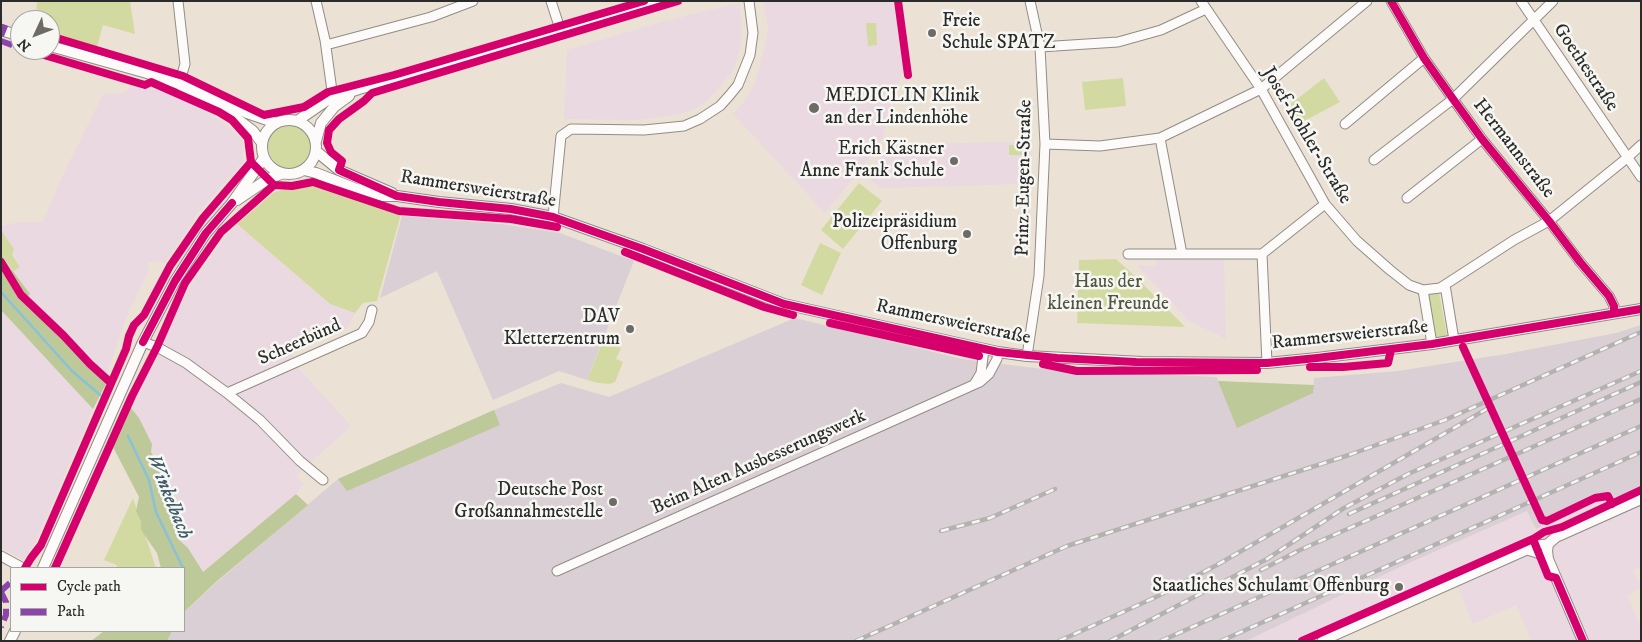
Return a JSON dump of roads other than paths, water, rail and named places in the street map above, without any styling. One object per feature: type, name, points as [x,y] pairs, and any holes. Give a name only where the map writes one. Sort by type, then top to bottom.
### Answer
[{"type":"street","points":[[178,1],[185,64],[181,85]]},
{"type":"street","points":[[316,1],[326,45],[333,98]]},
{"type":"street","points":[[326,45],[431,16],[473,1]]},
{"type":"street","points":[[551,1],[561,32]]},
{"type":"street","points":[[297,121],[333,98],[359,89],[664,1]]},
{"type":"street","points":[[553,217],[562,136],[571,129],[644,130],[684,126],[700,119],[720,106],[738,85],[750,55],[753,33],[749,1]]},
{"type":"street","name":"Prinz-Eugen-Straße","points":[[1027,356],[1039,276],[1045,144],[1040,48],[1030,1]]},
{"type":"street","points":[[1045,144],[1100,146],[1160,138],[1261,89],[1367,1]]},
{"type":"street","name":"Hermannstraße","points":[[1391,1],[1424,58],[1453,99],[1482,139],[1609,296],[1614,313]]},
{"type":"street","name":"Goethestraße","points":[[1520,1],[1641,177]]},
{"type":"street","points":[[1374,160],[1453,99],[1553,1]]},
{"type":"street","points":[[1040,48],[1118,42],[1161,30],[1204,5]]},
{"type":"street","name":"Josef-Kohler-Straße","points":[[1204,5],[1261,89],[1325,204],[1357,241],[1390,270],[1409,285],[1423,290]]},
{"type":"street","points":[[60,49],[147,73],[181,85],[192,94],[228,112],[253,131],[262,143],[264,158],[271,168],[281,174]]},
{"type":"street","points":[[1345,124],[1424,58]]},
{"type":"street","points":[[181,85],[190,84],[247,113],[276,123]]},
{"type":"street","points":[[232,203],[268,179],[281,174],[293,174],[304,170],[312,162],[321,124],[334,107],[359,89]]},
{"type":"street","points":[[262,143],[266,133],[276,123],[288,120],[297,121],[310,129],[316,147]]},
{"type":"street","points":[[1160,138],[1182,254]]},
{"type":"street","points":[[1407,198],[1482,139]]},
{"type":"street","points":[[1432,344],[1423,290],[1440,288],[1446,285],[1514,240],[1549,221],[1641,145]]},
{"type":"street","name":"Rammersweierstraße","points":[[316,147],[339,170],[397,196]]},
{"type":"street","points":[[43,567],[143,342],[175,281],[206,233],[232,203],[264,158]]},
{"type":"street","name":"Rammersweierstraße","points":[[304,170],[316,172],[354,188],[382,196],[511,208],[553,217],[643,249],[784,304],[998,352],[1027,356],[1142,362],[1267,362],[1318,358],[1432,344],[1641,309]]},
{"type":"street","points":[[1128,254],[1262,254],[1325,204]]},
{"type":"street","points":[[1262,254],[1267,362]]},
{"type":"street","points":[[1446,285],[1454,340]]},
{"type":"street","name":"Scheerbünd","points":[[227,393],[362,333],[369,322],[372,310]]},
{"type":"street","points":[[143,342],[157,347],[186,363],[227,393],[260,420],[300,462],[323,480]]},
{"type":"street","points":[[973,385],[981,373],[984,349]]},
{"type":"street","name":"Beim Alten Ausbesserungswerk","points":[[558,571],[980,382],[989,374],[997,359],[998,352]]},
{"type":"street","points":[[1322,641],[1535,545],[1548,544],[1556,537],[1641,499]]},
{"type":"street","points":[[1548,544],[1548,559],[1583,641]]},
{"type":"street","points":[[1527,550],[1548,559]]},
{"type":"street","points":[[1,556],[21,567]]},
{"type":"waterway","name":"Winkelbach","points":[[1,292],[72,371],[100,395]]},
{"type":"waterway","name":"Winkelbach","points":[[128,436],[149,480],[156,512],[183,567]]},
{"type":"railway","points":[[856,641],[1067,546],[1349,455],[1445,420],[1641,332]]},
{"type":"railway","points":[[1110,641],[1267,559],[1344,508],[1408,474],[1641,371]]},
{"type":"railway","points":[[1349,514],[1641,382]]},
{"type":"railway","points":[[1261,570],[1300,550],[1641,399]]},
{"type":"railway","points":[[1059,641],[1156,597],[1217,565],[1492,406]]},
{"type":"railway","points":[[1161,641],[1641,426]]},
{"type":"railway","points":[[1221,641],[1641,452]]},
{"type":"railway","points":[[941,531],[990,518],[1055,489]]},
{"type":"place","name":"Freie Schule SPATZ","points":[[932,33]]},
{"type":"place","name":"MEDICLIN Klinik an der Lindenhöhe","points":[[814,108]]},
{"type":"place","name":"Erich Kästner Anne Frank Schule","points":[[954,161]]},
{"type":"place","name":"Polizeipräsidium Offenburg","points":[[967,234]]},
{"type":"place","name":"DAV Kletterzentrum","points":[[630,329]]},
{"type":"place","name":"Deutsche Post Großannahmestelle","points":[[613,502]]},
{"type":"place","name":"Staatliches Schulamt Offenburg","points":[[1399,587]]},
{"type":"park label","name":"Haus der kleinen Freunde","points":[[1108,294]]}]
